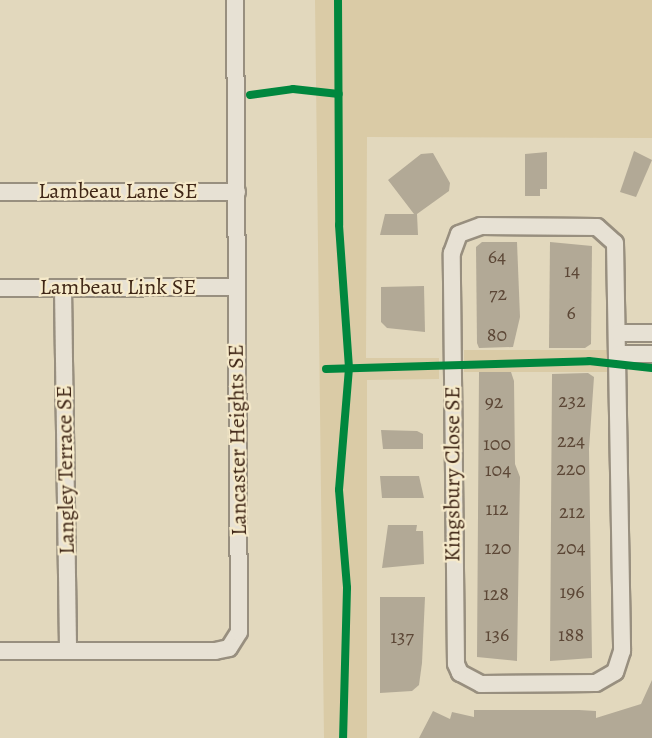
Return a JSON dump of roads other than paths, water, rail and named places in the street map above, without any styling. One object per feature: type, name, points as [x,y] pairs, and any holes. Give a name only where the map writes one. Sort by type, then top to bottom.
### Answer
[{"type":"street","name":"Lancaster Heights SE","points":[[0,651],[215,651],[236,641],[240,623],[236,0]]},
{"type":"street","name":"Lambeau Lane SE","points":[[0,192],[237,192]]},
{"type":"street","name":"Kingsbury Close SE","points":[[481,226],[605,230],[618,254],[619,354],[621,660],[615,672],[596,683],[470,681],[459,673],[454,650],[452,253],[459,234],[481,226]]},
{"type":"street","name":"Lambeau Link SE","points":[[0,288],[237,287]]},
{"type":"street","name":"Langley Terrace SE","points":[[63,288],[68,651]]},
{"type":"street","points":[[619,333],[652,333]]},
{"type":"street","points":[[619,354],[652,354]]}]
